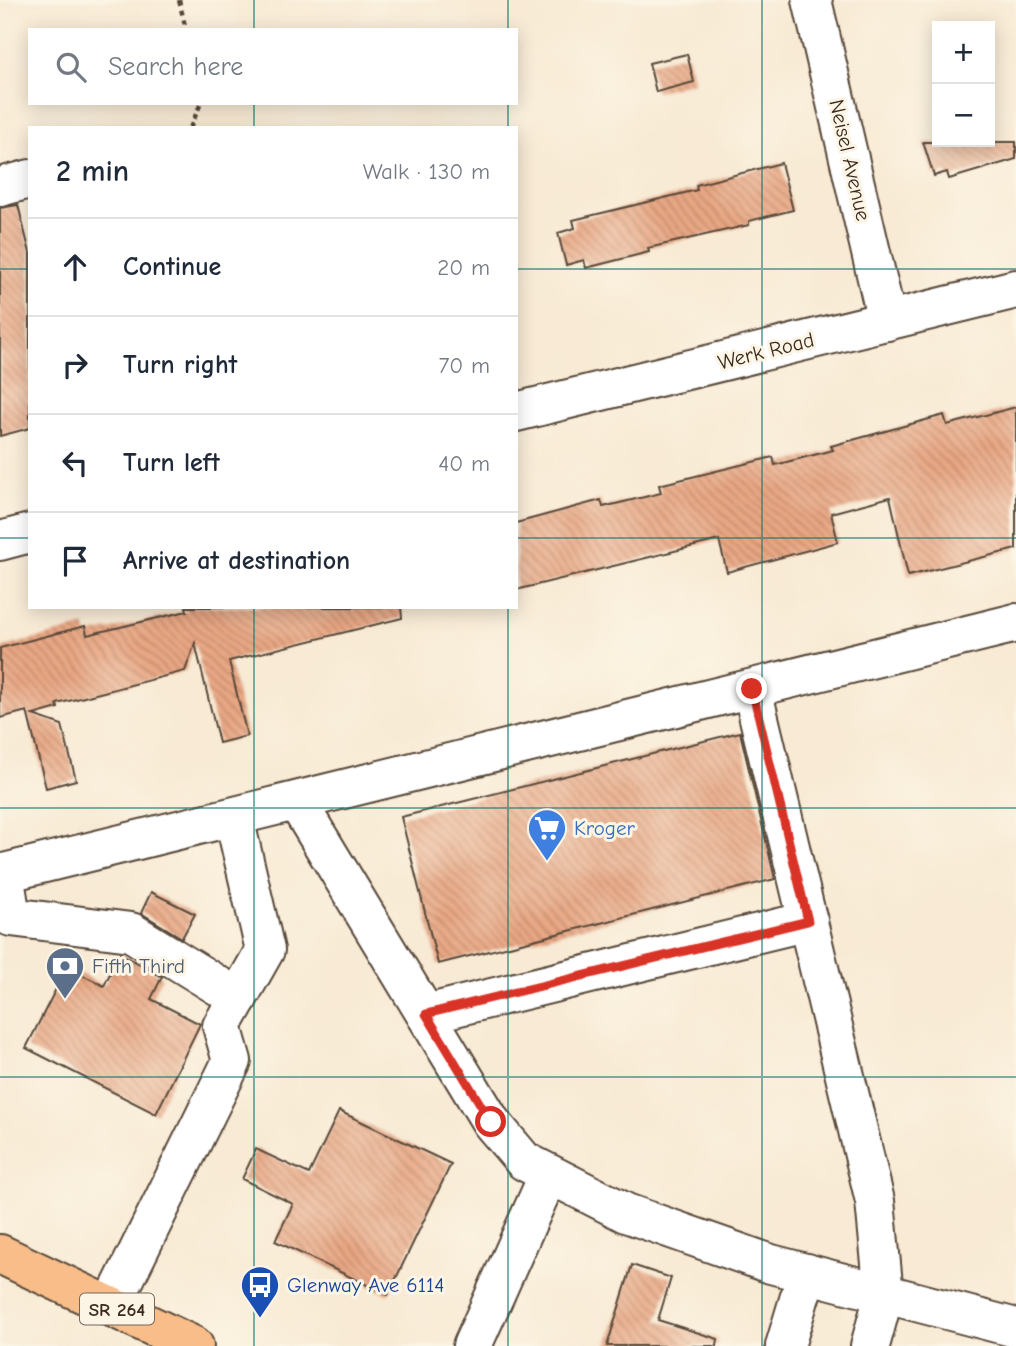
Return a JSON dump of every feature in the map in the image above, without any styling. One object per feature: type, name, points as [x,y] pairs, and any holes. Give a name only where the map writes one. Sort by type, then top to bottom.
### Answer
[{"type":"main road","name":"SR 264","points":[[0,1254],[194,1346]]},
{"type":"street","name":"Neisel Avenue","points":[[812,0],[887,321]]},
{"type":"street","points":[[0,187],[28,180]]},
{"type":"street","name":"Werk Road","points":[[518,412],[1016,289]]},
{"type":"street","points":[[0,541],[28,534]]},
{"type":"street","points":[[237,998],[131,932],[11,917],[2,873],[234,818],[1016,623]]},
{"type":"street","points":[[752,689],[875,1201],[884,1295],[870,1346]]},
{"type":"street","points":[[298,802],[491,1122],[524,1161],[626,1213],[771,1264],[1016,1328]]},
{"type":"street","points":[[111,1307],[232,1061],[222,1026],[265,950],[234,818]]},
{"type":"street","points":[[426,1014],[808,921]]},
{"type":"street","points":[[472,1346],[550,1174]]},
{"type":"street","points":[[785,1346],[807,1273]]},
{"type":"path","points":[[179,0],[186,28]]},
{"type":"path","points":[[191,126],[200,105]]},
{"type":"building","points":[[687,54],[694,82],[656,92],[649,63]]},
{"type":"building","points":[[923,142],[932,142],[932,147],[995,147],[995,142],[1016,142],[1016,159],[949,179],[947,172],[934,176]]},
{"type":"building","points":[[781,163],[793,210],[749,221],[749,225],[648,248],[649,252],[586,268],[584,260],[566,265],[558,233],[575,228],[573,220],[697,190],[696,185]]},
{"type":"building","points":[[18,205],[28,245],[28,429],[0,436],[0,208]]},
{"type":"building","points":[[1016,407],[1016,549],[908,576],[890,497],[831,513],[838,542],[727,572],[719,540],[518,590],[518,522],[601,500],[603,507],[661,493],[659,485],[773,457],[775,465],[833,450],[831,446],[944,415],[947,425]]},
{"type":"building","points":[[401,609],[402,618],[229,661],[247,736],[219,743],[195,643],[185,671],[57,704],[58,708],[33,715],[62,725],[76,780],[46,788],[27,711],[0,718],[0,648],[85,626],[87,635],[187,611]]},
{"type":"building","points":[[740,732],[775,879],[438,964],[401,817]]},
{"type":"building","points":[[151,892],[195,914],[182,938],[141,913]]},
{"type":"building","points":[[120,953],[162,977],[151,999],[200,1024],[156,1114],[26,1048],[67,967],[104,986]]},
{"type":"building","points":[[339,1111],[451,1164],[388,1295],[275,1241],[293,1204],[242,1179],[256,1149],[309,1174]]},
{"type":"building","points":[[632,1265],[671,1278],[658,1320],[718,1339],[717,1346],[607,1346]]},
{"type":"place","name":"Kroger","points":[[547,862]]},
{"type":"place","name":"Fifth Third","points":[[65,1000]]},
{"type":"place","name":"Glenway Ave 6114","points":[[260,1319]]},
{"type":"route","points":[[491,1122],[426,1014],[808,921],[752,689]]}]
